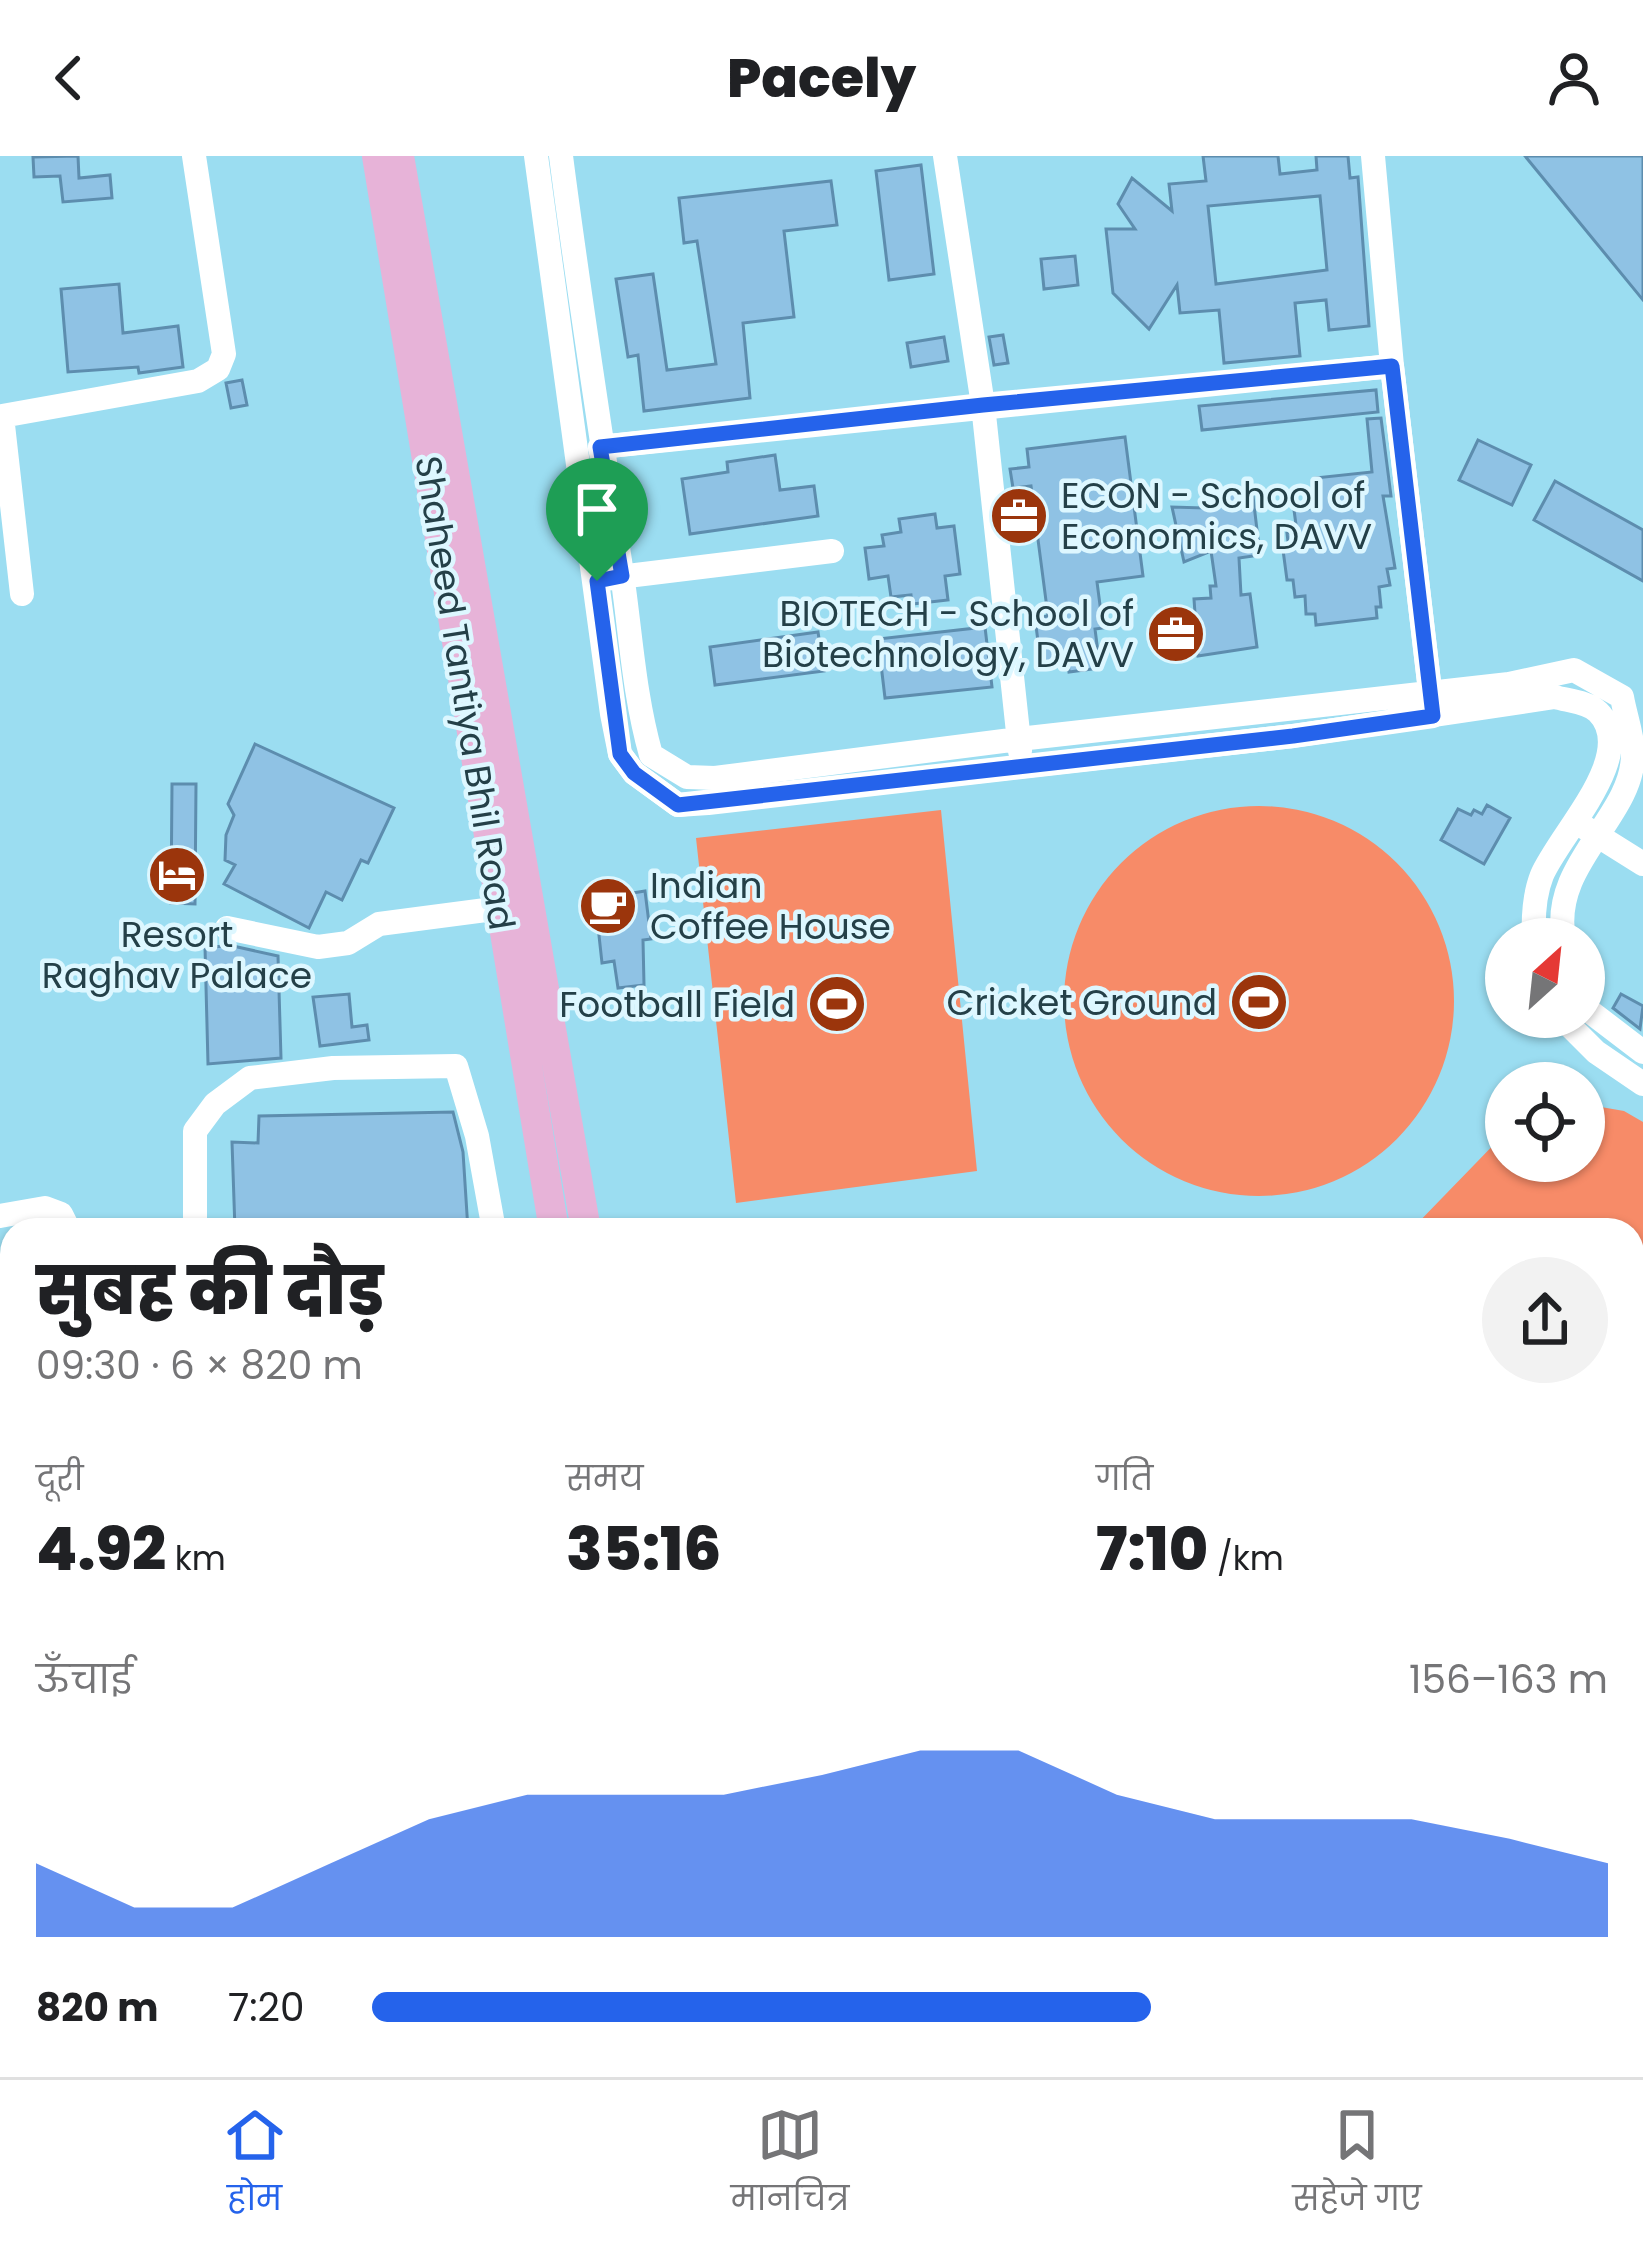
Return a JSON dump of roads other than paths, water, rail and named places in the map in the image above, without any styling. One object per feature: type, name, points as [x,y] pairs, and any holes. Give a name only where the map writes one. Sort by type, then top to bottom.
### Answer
[{"type":"main road","name":"Shaheed Tantiya Bhil Road","points":[[377,156],[514,904],[553,1218]]},
{"type":"main road","points":[[399,156],[514,904],[583,1218]]},
{"type":"street","points":[[22,594],[2,416],[198,381],[218,369],[224,354],[194,156]]},
{"type":"street","points":[[536,156],[609,579],[651,755],[687,777],[715,778],[1019,739],[1555,697],[1588,705],[1601,715],[1614,748],[1585,827],[1562,918]]},
{"type":"street","points":[[561,156],[600,447],[620,754],[634,773],[678,805],[1293,736],[1574,670],[1632,691]]},
{"type":"street","points":[[944,156],[983,405],[1021,765]]},
{"type":"street","points":[[1373,156],[1432,704]]},
{"type":"street","points":[[600,447],[1392,366]]},
{"type":"street","points":[[609,579],[832,551]]},
{"type":"street","points":[[1601,715],[1632,691]]},
{"type":"street","points":[[1533,918],[1541,877],[1625,788],[1633,755],[1632,691]]},
{"type":"street","points":[[1585,827],[1643,864]]},
{"type":"street","points":[[227,928],[318,947],[348,943],[379,924],[514,904]]},
{"type":"street","points":[[1605,1023],[1643,1052]]},
{"type":"street","points":[[1582,1038],[1643,1084]]},
{"type":"street","points":[[195,1218],[195,1131],[215,1104],[250,1078],[333,1068],[456,1066],[477,1136],[492,1218]]},
{"type":"street","points":[[0,1216],[45,1208],[63,1218]]},
{"type":"place","name":"ECON - School of Economics, DAVV","points":[[1019,516]]},
{"type":"place","name":"BIOTECH - School of Biotechnology, DAVV","points":[[1176,634]]},
{"type":"place","name":"Resort Raghav Palace","points":[[177,875]]},
{"type":"place","name":"Indian Coffee House","points":[[608,906]]},
{"type":"place","name":"Cricket Ground","points":[[1259,1002]]},
{"type":"place","name":"Football Field","points":[[837,1004]]}]
